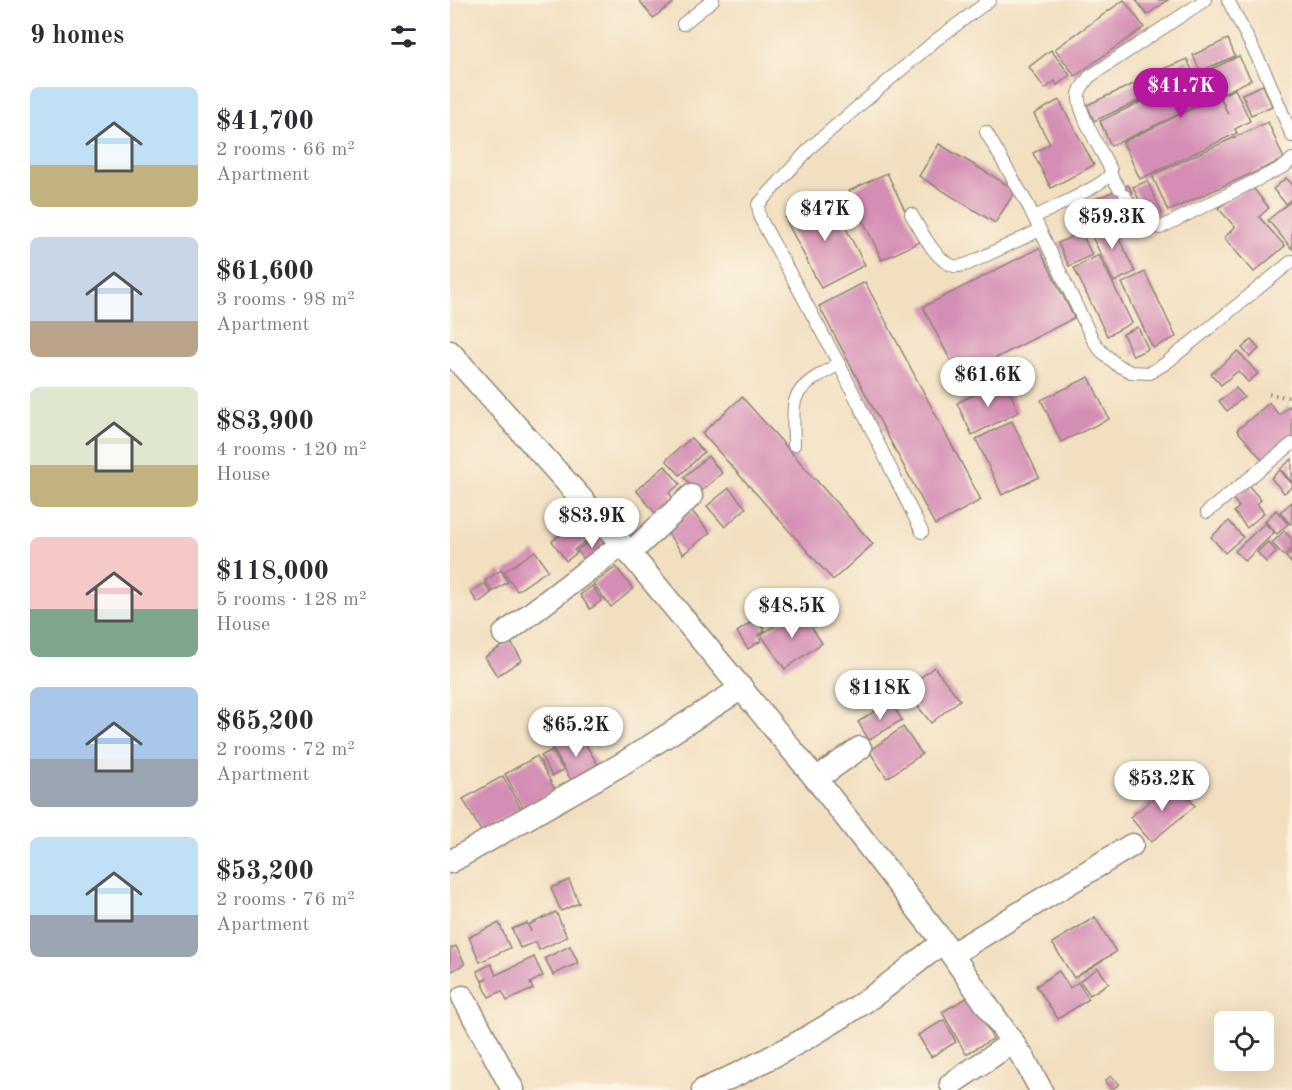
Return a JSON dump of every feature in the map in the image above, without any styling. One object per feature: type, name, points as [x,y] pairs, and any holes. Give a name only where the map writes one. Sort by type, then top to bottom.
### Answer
[{"type":"street","points":[[450,352],[626,548],[816,779],[947,948],[1013,1042],[1041,1090]]},
{"type":"street","points":[[504,634],[626,548],[691,496]]},
{"type":"street","points":[[450,862],[622,764],[742,688]]},
{"type":"street","points":[[816,779],[861,748]]},
{"type":"street","points":[[703,1090],[743,1072],[813,1034],[947,948],[1132,844]]},
{"type":"street","points":[[464,997],[513,1090]]},
{"type":"street","points":[[951,1084],[1013,1042]]},
{"type":"lane","points":[[683,24],[713,0]]},
{"type":"lane","points":[[922,532],[839,364],[760,218],[758,205],[812,146],[936,39],[990,0]]},
{"type":"lane","points":[[1034,217],[1083,193],[1106,178],[1112,170],[1090,131],[1080,105],[1079,92],[1089,77],[1205,0]]},
{"type":"lane","points":[[1228,0],[1267,76],[1292,136]]},
{"type":"lane","points":[[986,132],[1034,217],[1093,340],[1101,351],[1117,365],[1131,372],[1150,373],[1166,363],[1292,261]]},
{"type":"lane","points":[[1110,174],[1142,224],[1160,228],[1286,166],[1292,159]]},
{"type":"lane","points":[[911,214],[935,252],[952,265],[959,266],[968,264],[1040,230]]},
{"type":"lane","points":[[794,445],[795,402],[799,393],[807,384],[839,364]]},
{"type":"lane","points":[[1207,512],[1292,444]]},
{"type":"path","points":[[1269,394],[1292,398]]},
{"type":"building","points":[[639,0],[671,0],[673,3],[653,18]]},
{"type":"building","points":[[1124,0],[1144,27],[1075,76],[1055,49]]},
{"type":"building","points":[[1136,0],[1168,0],[1147,15]]},
{"type":"building","points":[[1228,39],[1235,56],[1200,71],[1193,55]]},
{"type":"building","points":[[1051,50],[1070,75],[1057,85],[1055,81],[1045,89],[1029,67]]},
{"type":"building","points":[[1239,56],[1251,80],[1219,95],[1228,114],[1220,96],[1235,89],[1250,121],[1235,129],[1237,133],[1140,179],[1123,142],[1216,97],[1111,146],[1100,121]]},
{"type":"building","points":[[1187,59],[1194,75],[1168,86],[1161,70]]},
{"type":"building","points":[[1158,73],[1165,89],[1094,121],[1087,105]]},
{"type":"building","points":[[1263,85],[1272,106],[1251,115],[1242,94]]},
{"type":"building","points":[[1059,100],[1094,165],[1051,188],[1033,153],[1050,144],[1034,114]]},
{"type":"building","points":[[1268,122],[1284,159],[1168,211],[1152,175]]},
{"type":"building","points":[[939,144],[1016,190],[995,223],[919,176]]},
{"type":"building","points":[[887,173],[920,242],[882,260],[849,191]]},
{"type":"building","points":[[1286,178],[1292,184],[1292,198],[1286,204],[1273,189]]},
{"type":"building","points":[[1147,181],[1162,213],[1148,219],[1133,187]]},
{"type":"building","points":[[1128,185],[1132,193],[1105,205],[1110,216],[1098,222],[1089,202]]},
{"type":"building","points":[[1251,185],[1269,208],[1259,217],[1285,246],[1254,272],[1224,238],[1235,227],[1218,208]]},
{"type":"building","points":[[829,196],[865,265],[821,288],[785,218]]},
{"type":"building","points":[[1292,200],[1292,249],[1268,220]]},
{"type":"building","points":[[1088,202],[1097,222],[1085,228],[1076,208]]},
{"type":"building","points":[[1109,218],[1135,272],[1114,282],[1088,228]]},
{"type":"building","points":[[1081,232],[1092,255],[1069,266],[1058,243]]},
{"type":"building","points":[[1039,248],[1074,318],[959,377],[923,307]]},
{"type":"building","points":[[1099,255],[1132,323],[1107,336],[1074,268]]},
{"type":"building","points":[[1145,272],[1176,337],[1153,348],[1122,283]]},
{"type":"building","points":[[865,282],[981,500],[935,525],[819,306]]},
{"type":"building","points":[[1138,327],[1148,349],[1133,356],[1123,334]]},
{"type":"building","points":[[1251,340],[1259,349],[1250,357],[1242,348]]},
{"type":"building","points":[[1238,351],[1258,374],[1248,382],[1238,371],[1221,385],[1211,374]]},
{"type":"building","points":[[1089,377],[1109,419],[1061,442],[1041,400]]},
{"type":"building","points":[[1004,380],[1019,412],[972,435],[957,403]]},
{"type":"building","points":[[1236,388],[1244,397],[1227,411],[1219,401]]},
{"type":"building","points":[[742,397],[873,544],[833,580],[702,433]]},
{"type":"building","points":[[1269,403],[1279,415],[1289,406],[1292,410],[1292,438],[1264,462],[1237,430]]},
{"type":"building","points":[[1012,421],[1039,477],[1002,495],[976,439]]},
{"type":"building","points":[[691,438],[704,452],[680,475],[666,460]]},
{"type":"building","points":[[708,456],[722,473],[698,494],[684,477]]},
{"type":"building","points":[[1292,459],[1292,482],[1280,469]]},
{"type":"building","points":[[665,466],[680,484],[669,493],[674,499],[656,514],[636,490]]},
{"type":"building","points":[[1280,470],[1292,484],[1292,487],[1284,493],[1271,478]]},
{"type":"building","points":[[1249,486],[1261,500],[1257,504],[1264,513],[1247,528],[1234,512],[1239,507],[1233,499]]},
{"type":"building","points":[[729,488],[746,508],[725,527],[707,506]]},
{"type":"building","points":[[1292,502],[1292,521],[1290,524],[1280,512]]},
{"type":"building","points":[[1276,510],[1288,524],[1277,534],[1265,521]]},
{"type":"building","points":[[692,511],[710,533],[683,554],[666,531]]},
{"type":"building","points":[[1229,521],[1243,537],[1225,553],[1211,537]]},
{"type":"building","points":[[1265,523],[1274,533],[1245,561],[1235,551]]},
{"type":"building","points":[[575,524],[587,540],[574,550],[577,553],[566,561],[552,541]]},
{"type":"building","points":[[1284,531],[1292,539],[1292,548],[1284,556],[1272,543]]},
{"type":"building","points":[[598,535],[607,548],[587,563],[577,550]]},
{"type":"building","points":[[1268,542],[1277,552],[1266,562],[1257,552]]},
{"type":"building","points":[[535,551],[548,570],[517,591],[504,572]]},
{"type":"building","points":[[1292,551],[1292,564],[1286,557]]},
{"type":"building","points":[[616,567],[633,589],[611,607],[593,584]]},
{"type":"building","points":[[501,570],[508,582],[492,592],[485,581]]},
{"type":"building","points":[[484,583],[491,593],[478,603],[471,593]]},
{"type":"building","points":[[592,586],[602,600],[590,609],[580,595]]},
{"type":"building","points":[[799,609],[822,643],[785,669],[761,635]]},
{"type":"building","points":[[756,619],[765,631],[758,635],[761,641],[748,649],[737,632]]},
{"type":"building","points":[[510,641],[522,660],[497,676],[485,657]]},
{"type":"building","points":[[934,667],[960,700],[931,723],[905,690]]},
{"type":"building","points":[[890,701],[902,720],[869,740],[858,722]]},
{"type":"building","points":[[903,727],[922,754],[887,778],[869,751]]},
{"type":"building","points":[[578,732],[600,768],[574,785],[552,748]]},
{"type":"building","points":[[552,750],[563,770],[552,776],[541,756]]},
{"type":"building","points":[[537,756],[555,790],[523,807],[505,774]]},
{"type":"building","points":[[503,776],[521,809],[481,831],[463,799]]},
{"type":"building","points":[[1174,782],[1195,806],[1151,842],[1130,817]]},
{"type":"building","points":[[569,880],[579,903],[561,911],[551,888]]},
{"type":"building","points":[[556,912],[567,937],[539,950],[536,942],[520,948],[512,929],[527,923],[531,932],[528,925]]},
{"type":"building","points":[[1095,917],[1116,952],[1074,978],[1052,943]]},
{"type":"building","points":[[499,923],[510,948],[480,962],[469,937]]},
{"type":"building","points":[[456,946],[465,964],[450,972],[450,949]]},
{"type":"building","points":[[570,946],[578,963],[553,975],[545,958]]},
{"type":"building","points":[[534,957],[543,976],[530,983],[533,989],[507,1001],[502,991],[489,997],[482,982],[488,978],[482,981],[477,971],[491,964],[496,975]]},
{"type":"building","points":[[1098,968],[1109,983],[1090,995],[1080,981]]},
{"type":"building","points":[[1059,971],[1070,988],[1078,982],[1089,999],[1058,1019],[1036,986]]},
{"type":"building","points":[[970,996],[993,1039],[966,1054],[942,1012]]},
{"type":"building","points":[[944,1020],[956,1042],[931,1057],[918,1035]]},
{"type":"building","points":[[1111,1076],[1119,1084],[1112,1090],[1105,1081]]}]
